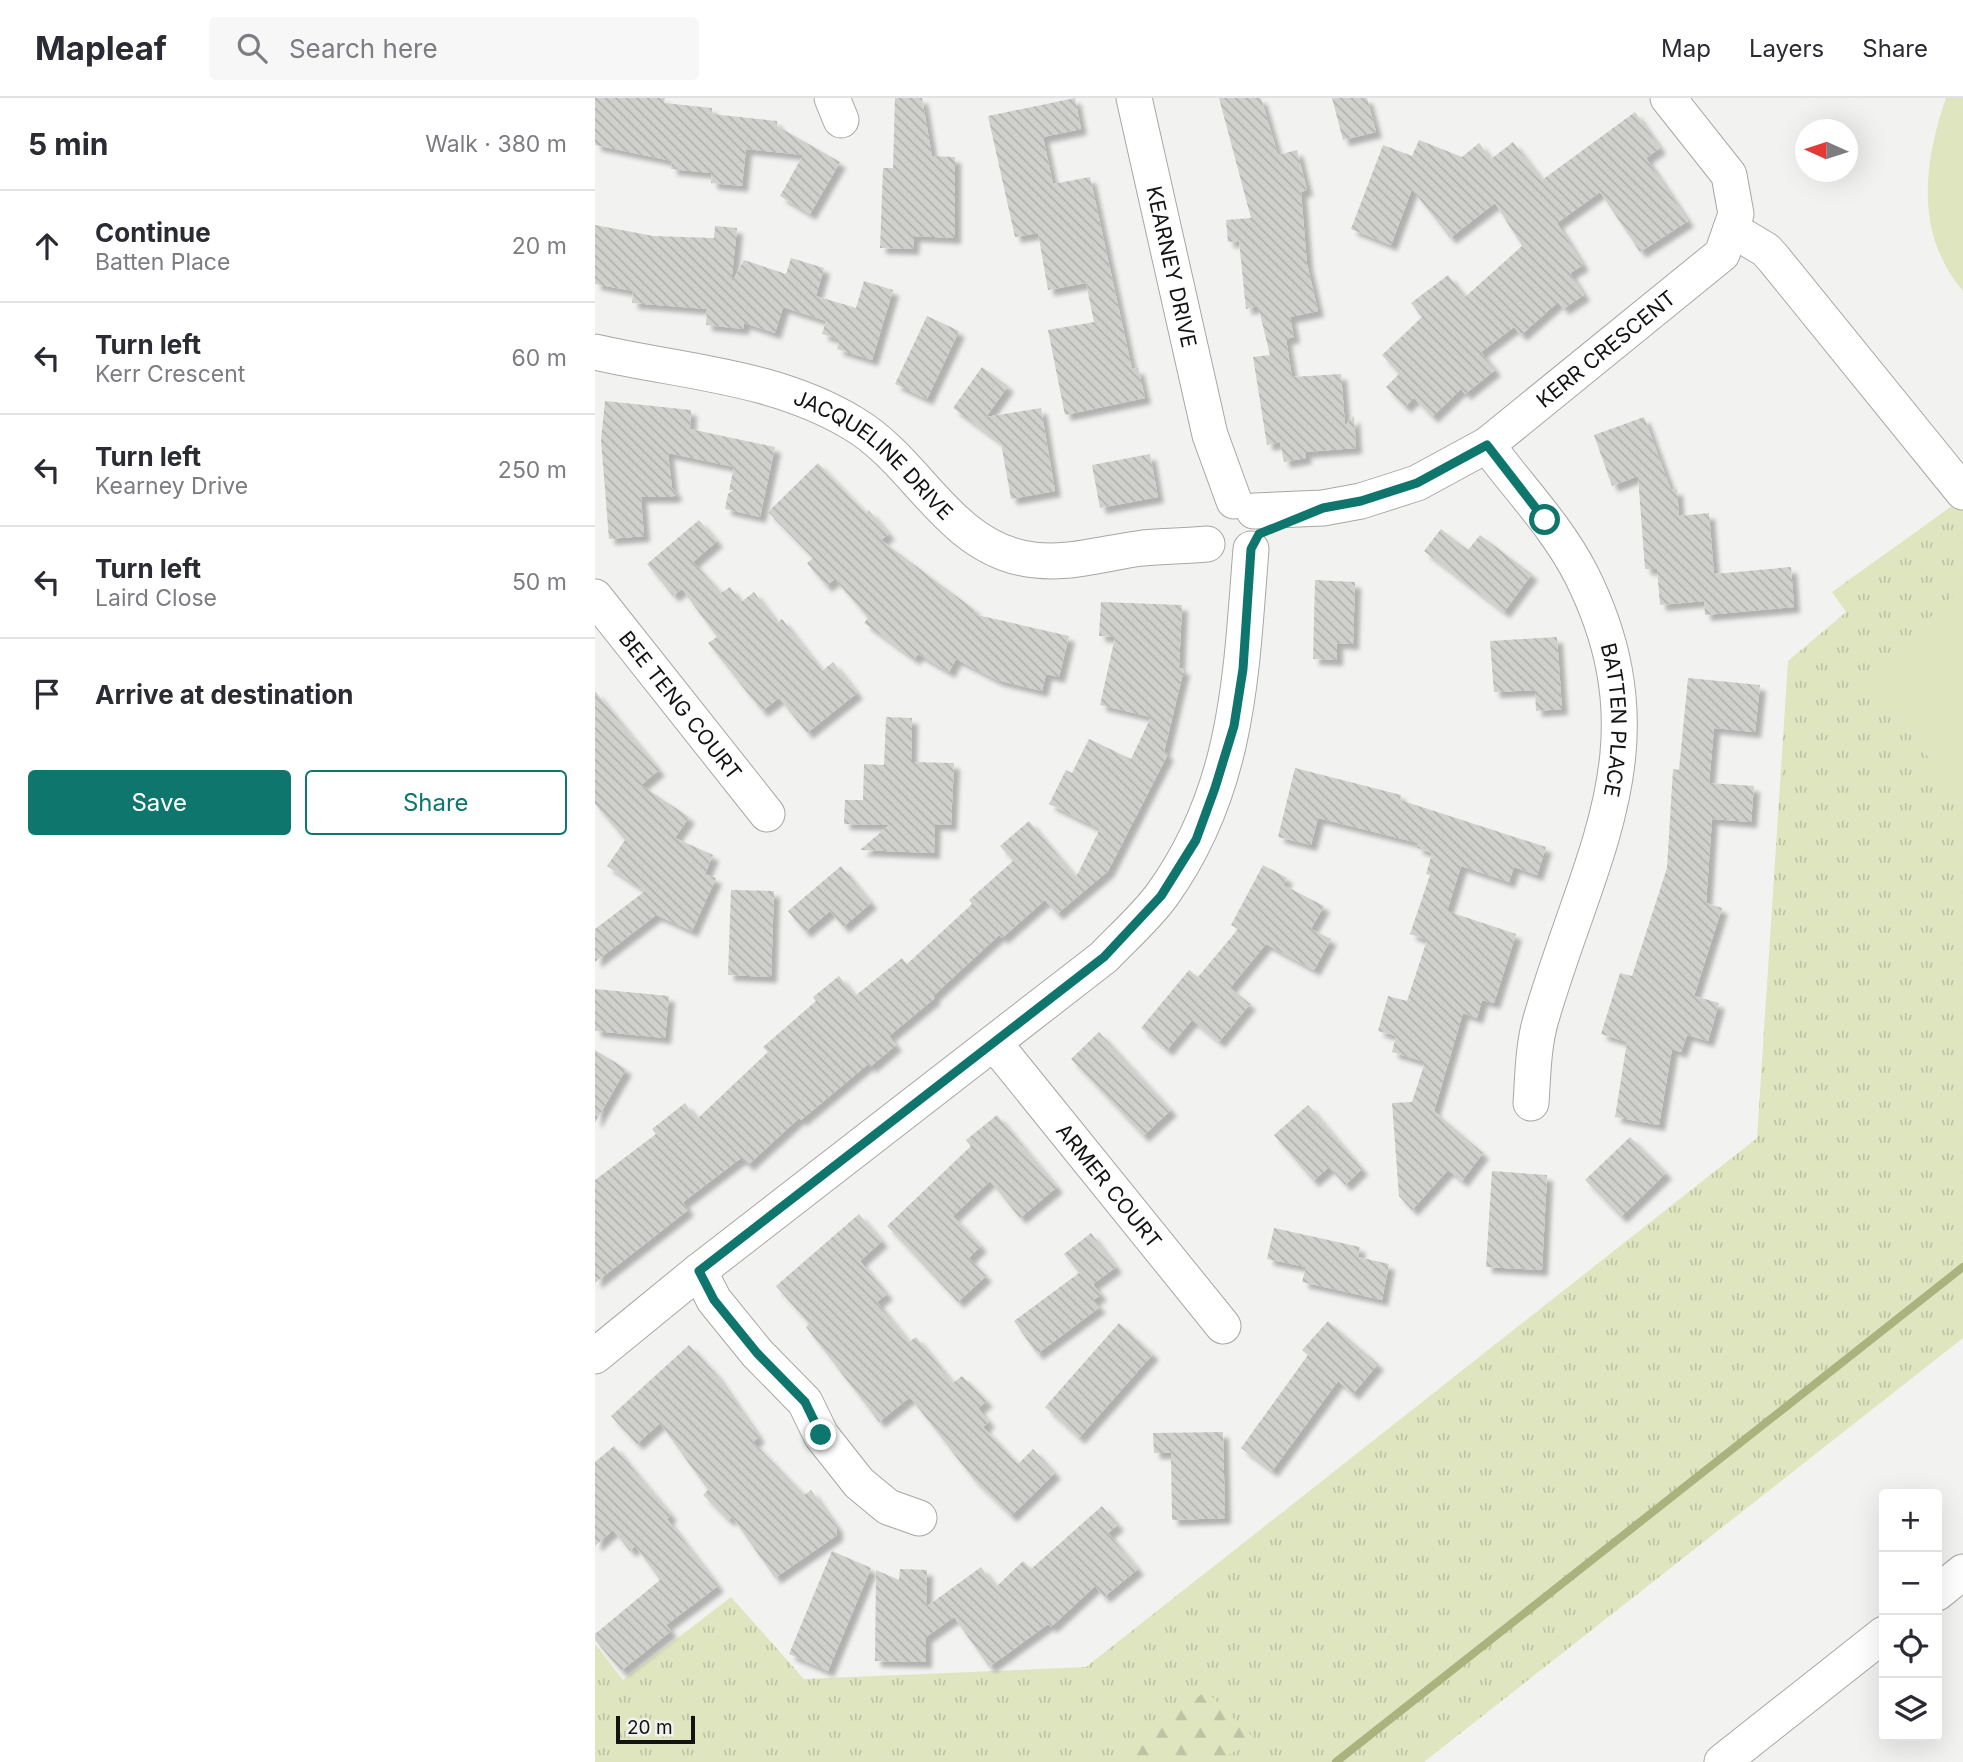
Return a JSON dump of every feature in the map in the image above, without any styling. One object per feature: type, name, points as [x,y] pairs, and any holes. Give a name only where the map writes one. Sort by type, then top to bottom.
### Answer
[{"type":"street","name":"KEARNEY DRIVE","points":[[595,1356],[699,1271],[1104,957],[1161,896],[1196,840],[1234,726],[1243,669],[1245,623],[1230,529],[1134,98]]},
{"type":"street","name":"KERR CRESCENT","points":[[1230,529],[1361,501],[1417,483],[1487,445],[1721,254],[1736,214],[1729,175],[1668,98]]},
{"type":"street","points":[[1731,229],[1766,250],[1775,259],[1963,492]]},
{"type":"street","name":"JACQUELINE DRIVE","points":[[595,352],[658,366],[743,379],[819,404],[857,426],[902,465],[945,513],[996,549],[1022,558],[1084,560],[1230,529]]},
{"type":"street","name":"BATTEN PLACE","points":[[1487,445],[1545,520],[1580,573],[1607,636],[1620,701],[1618,771],[1604,835],[1541,1020],[1531,1103]]},
{"type":"street","name":"BEE TENG COURT","points":[[595,597],[767,814]]},
{"type":"street","name":"ARMER COURT","points":[[995,1044],[1223,1326]]},
{"type":"street","points":[[699,1271],[714,1300],[748,1343],[805,1402],[821,1435],[859,1483],[888,1507],[919,1518]]},
{"type":"street","points":[[1942,1589],[1963,1572]]},
{"type":"street","points":[[1733,1759],[1879,1638]]},
{"type":"green space","points":[[1946,98],[1963,98],[1963,291],[1948,269],[1930,223],[1928,198],[1932,148]]},
{"type":"green space","points":[[1963,498],[1963,1338],[1424,1762],[595,1762],[595,1644],[623,1680],[731,1597],[804,1679],[1086,1667],[1757,1138],[1788,661],[1846,612],[1832,592]]},
{"type":"green space","points":[[1963,585],[1963,801],[1867,680]]},
{"type":"green space","points":[[1206,1691],[1253,1737],[1220,1762],[1110,1762]]},
{"type":"building","points":[[595,98],[665,98],[664,103],[712,108],[712,114],[777,121],[777,126],[840,162],[810,214],[780,196],[803,155],[746,149],[742,186],[711,183],[712,173],[671,169],[672,161],[595,145]]},
{"type":"building","points":[[895,98],[922,98],[932,156],[955,157],[955,238],[914,236],[913,249],[880,248],[883,168],[893,168]]},
{"type":"building","points":[[1075,98],[1081,129],[1043,137],[1053,184],[1090,177],[1132,369],[1138,368],[1145,398],[1065,415],[1048,330],[1094,322],[1086,283],[1048,290],[1038,233],[1015,237],[988,116]]},
{"type":"building","points":[[1219,98],[1261,98],[1278,155],[1297,150],[1307,190],[1301,192],[1307,264],[1318,311],[1290,317],[1294,337],[1286,339],[1292,377],[1341,374],[1345,425],[1354,416],[1356,448],[1305,452],[1306,458],[1284,462],[1280,442],[1267,445],[1253,357],[1270,355],[1258,306],[1246,309],[1239,241],[1228,242],[1226,220],[1251,218]]},
{"type":"building","points":[[1332,98],[1367,98],[1376,132],[1343,140]]},
{"type":"building","points":[[1635,112],[1660,148],[1646,158],[1688,221],[1640,252],[1600,192],[1557,223],[1583,265],[1570,273],[1584,295],[1563,309],[1558,302],[1521,335],[1514,327],[1481,352],[1495,370],[1465,394],[1461,389],[1432,417],[1414,398],[1405,407],[1386,387],[1399,374],[1382,355],[1422,317],[1411,303],[1448,275],[1465,297],[1522,246],[1495,203],[1450,238],[1412,189],[1391,245],[1351,229],[1383,145],[1412,156],[1419,140],[1462,157],[1479,143],[1491,159],[1513,142],[1542,180]]},
{"type":"building","points":[[595,225],[653,236],[714,238],[715,226],[737,228],[731,284],[744,260],[786,274],[791,258],[824,268],[816,296],[856,308],[864,281],[893,290],[872,360],[837,349],[840,340],[822,334],[826,321],[783,307],[775,333],[744,323],[743,329],[706,325],[707,309],[632,303],[633,291],[595,284]]},
{"type":"building","points":[[927,316],[959,331],[927,399],[895,384]]},
{"type":"building","points":[[982,367],[1008,386],[986,417],[1041,408],[1055,491],[1011,499],[1001,443],[953,408]]},
{"type":"building","points":[[605,401],[691,410],[690,429],[775,447],[760,517],[725,509],[728,494],[733,490],[729,490],[734,467],[668,453],[672,488],[677,494],[672,497],[641,497],[644,536],[609,539],[601,440]]},
{"type":"building","points":[[1644,417],[1671,490],[1677,489],[1679,516],[1709,513],[1714,574],[1791,567],[1794,607],[1705,615],[1704,601],[1660,605],[1657,569],[1645,569],[1638,476],[1612,486],[1594,435]]},
{"type":"building","points":[[1150,454],[1158,497],[1100,508],[1092,465]]},
{"type":"building","points":[[818,463],[866,513],[869,510],[889,534],[881,540],[975,610],[973,614],[1069,636],[1059,677],[1046,674],[1042,691],[997,680],[956,659],[949,672],[918,654],[914,659],[864,623],[868,618],[835,579],[826,586],[807,563],[813,558],[768,512]]},
{"type":"building","points":[[699,520],[717,541],[693,562],[721,593],[730,587],[741,602],[754,592],[777,623],[782,619],[822,671],[833,662],[857,693],[807,733],[779,698],[762,711],[708,643],[717,637],[682,589],[673,596],[647,564]]},
{"type":"building","points":[[1441,529],[1468,550],[1480,535],[1532,574],[1504,612],[1424,551]]},
{"type":"building","points":[[1315,580],[1355,582],[1353,644],[1337,643],[1337,660],[1313,659]]},
{"type":"building","points":[[1101,602],[1182,605],[1179,668],[1184,669],[1164,752],[1168,754],[1108,871],[1057,914],[1045,900],[1002,938],[999,935],[933,996],[935,998],[889,1036],[896,1045],[870,1067],[868,1064],[801,1120],[799,1118],[748,1165],[741,1158],[683,1202],[688,1210],[595,1283],[595,1180],[656,1134],[652,1129],[685,1103],[697,1119],[768,1052],[763,1047],[816,1001],[813,997],[839,976],[855,996],[902,958],[907,964],[972,904],[969,900],[1013,861],[1000,846],[1029,821],[1076,877],[1100,829],[1049,804],[1066,770],[1072,773],[1089,739],[1131,759],[1151,717],[1100,705],[1115,637],[1099,636]]},
{"type":"building","points":[[1557,637],[1562,709],[1536,711],[1535,690],[1494,692],[1490,641]]},
{"type":"building","points":[[1688,678],[1760,685],[1755,732],[1714,728],[1709,783],[1754,786],[1751,822],[1712,819],[1706,903],[1722,908],[1694,996],[1719,1003],[1708,1041],[1687,1035],[1681,1052],[1672,1049],[1659,1125],[1615,1117],[1627,1042],[1601,1034],[1620,973],[1632,976],[1667,868],[1673,769],[1679,770]]},
{"type":"building","points":[[595,691],[659,770],[641,785],[689,817],[675,838],[713,855],[705,874],[716,878],[692,931],[656,915],[595,962],[595,929],[645,891],[607,866],[625,840],[595,804]]},
{"type":"building","points":[[886,717],[912,718],[911,762],[954,763],[951,825],[935,824],[934,853],[860,850],[889,825],[844,824],[845,800],[863,800],[864,764],[884,765]]},
{"type":"building","points":[[1295,768],[1401,795],[1400,800],[1546,847],[1537,875],[1514,867],[1509,882],[1461,866],[1447,911],[1516,934],[1494,1003],[1482,1000],[1477,1018],[1463,1013],[1434,1111],[1483,1153],[1462,1181],[1448,1170],[1412,1210],[1399,1196],[1392,1103],[1412,1102],[1425,1062],[1392,1052],[1396,1036],[1378,1031],[1388,996],[1407,1001],[1427,940],[1410,934],[1430,875],[1426,874],[1432,853],[1417,848],[1418,843],[1318,818],[1311,845],[1278,837]]},
{"type":"building","points":[[1263,865],[1287,878],[1283,885],[1324,906],[1311,929],[1331,939],[1314,970],[1266,944],[1230,988],[1250,1004],[1219,1042],[1192,1020],[1167,1050],[1141,1028],[1189,970],[1198,977],[1238,929],[1231,925]]},
{"type":"building","points":[[841,866],[871,903],[843,927],[830,911],[805,932],[788,911]]},
{"type":"building","points":[[731,890],[774,891],[771,977],[728,975]]},
{"type":"building","points":[[595,989],[669,996],[665,1038],[595,1031]]},
{"type":"building","points":[[1099,1032],[1171,1110],[1143,1136],[1071,1059]]},
{"type":"building","points":[[595,1050],[626,1069],[595,1123]]},
{"type":"building","points":[[1308,1105],[1362,1169],[1345,1185],[1329,1167],[1313,1181],[1274,1135]]},
{"type":"building","points":[[997,1115],[1057,1187],[1020,1218],[990,1181],[953,1216],[981,1246],[969,1258],[986,1276],[958,1302],[887,1226],[971,1146],[966,1140]]},
{"type":"building","points":[[1630,1137],[1666,1173],[1621,1217],[1585,1180]]},
{"type":"building","points":[[1492,1171],[1547,1175],[1542,1270],[1486,1267]]},
{"type":"building","points":[[859,1214],[882,1241],[860,1261],[887,1294],[877,1302],[909,1342],[916,1337],[953,1383],[962,1376],[987,1401],[978,1408],[989,1422],[983,1427],[1018,1464],[1033,1449],[1055,1473],[1011,1516],[974,1480],[910,1397],[879,1422],[806,1327],[809,1324],[776,1286]]},
{"type":"building","points":[[1274,1228],[1360,1247],[1358,1257],[1389,1264],[1382,1300],[1302,1282],[1306,1267],[1267,1259]]},
{"type":"building","points":[[1091,1233],[1116,1267],[1093,1284],[1101,1295],[1093,1300],[1100,1307],[1037,1354],[1014,1321],[1079,1273],[1064,1254]]},
{"type":"building","points":[[1328,1321],[1378,1364],[1353,1394],[1338,1381],[1272,1471],[1241,1448],[1308,1355],[1302,1350]]},
{"type":"building","points":[[1119,1323],[1153,1354],[1079,1438],[1045,1407]]},
{"type":"building","points":[[689,1345],[715,1373],[759,1437],[753,1442],[804,1495],[811,1490],[837,1527],[837,1535],[775,1578],[732,1517],[728,1520],[703,1495],[708,1490],[660,1423],[637,1444],[611,1416]]},
{"type":"building","points":[[1223,1432],[1225,1518],[1172,1520],[1171,1453],[1154,1453],[1153,1433]]},
{"type":"building","points":[[614,1446],[671,1515],[667,1519],[718,1586],[666,1625],[671,1631],[621,1671],[595,1640],[595,1634],[660,1580],[635,1546],[630,1551],[613,1530],[595,1546],[595,1462]]},
{"type":"building","points":[[1102,1506],[1118,1525],[1108,1533],[1138,1569],[1104,1597],[1095,1586],[1051,1627],[1048,1624],[989,1667],[954,1617],[926,1637],[926,1662],[875,1661],[876,1570],[899,1580],[900,1569],[927,1570],[926,1607],[981,1567],[996,1587],[1023,1561],[1031,1569]]},
{"type":"building","points":[[832,1551],[871,1568],[828,1671],[789,1654]]},
{"type":"waterway","points":[[1336,1762],[1963,1267]]},
{"type":"route","points":[[821,1435],[805,1402],[757,1353],[714,1300],[699,1271],[1104,957],[1161,896],[1196,840],[1234,726],[1243,669],[1251,549],[1259,534],[1323,508],[1361,501],[1417,483],[1487,445],[1545,520]]}]
